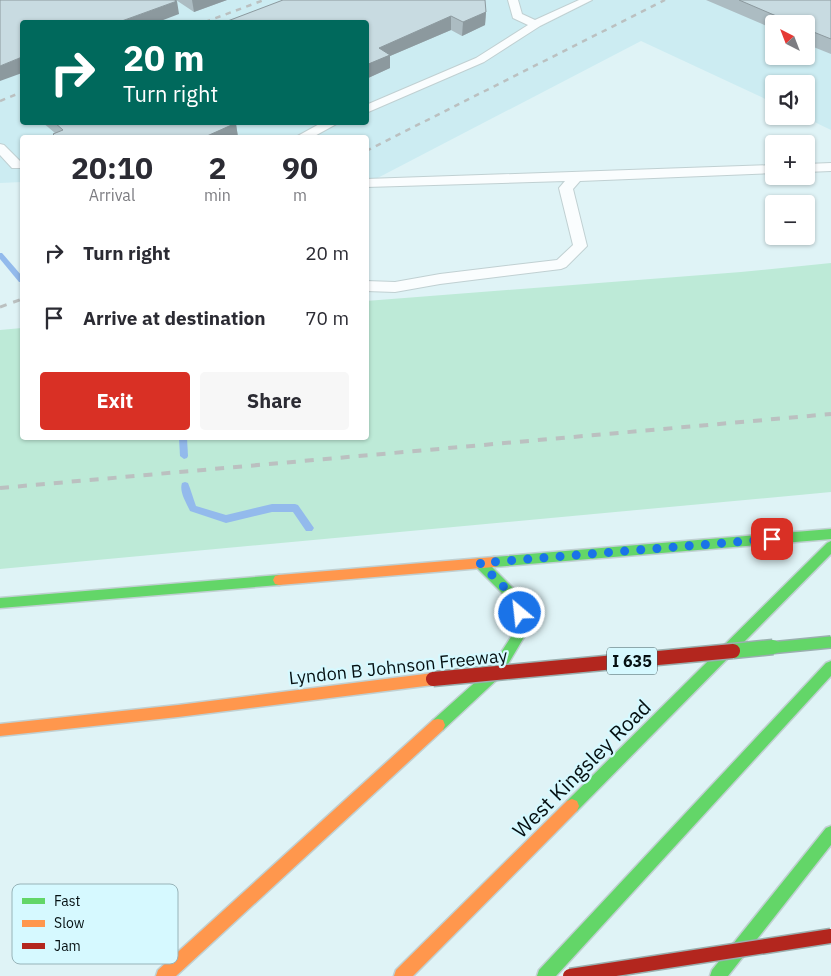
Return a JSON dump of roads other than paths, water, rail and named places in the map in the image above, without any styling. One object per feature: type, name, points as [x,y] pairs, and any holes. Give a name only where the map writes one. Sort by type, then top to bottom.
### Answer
[{"type":"main road","points":[[0,603],[831,534]]},
{"type":"main road","name":"West Kingsley Road","points":[[402,976],[831,546]]},
{"type":"main road","points":[[178,963],[496,672],[524,627],[516,599],[480,563]]},
{"type":"main road","name":"Lyndon B Johnson Freeway","points":[[0,730],[433,680],[831,642]]},
{"type":"main road","points":[[545,976],[831,667]]},
{"type":"main road","points":[[0,719],[36,726]]},
{"type":"main road","points":[[718,976],[831,833]]},
{"type":"main road","points":[[570,976],[831,936]]},
{"type":"main road","points":[[164,976],[177,964]]},
{"type":"lane","points":[[513,0],[517,16],[535,24]]},
{"type":"lane","points":[[369,108],[480,60],[535,24],[587,0]]},
{"type":"lane","points":[[306,135],[328,125]]},
{"type":"lane","points":[[0,148],[17,165],[20,164]]},
{"type":"lane","points":[[815,168],[831,167]]},
{"type":"lane","points":[[369,183],[765,169]]},
{"type":"lane","points":[[369,286],[395,287],[440,279],[562,264],[580,246],[566,188],[576,177]]},
{"type":"waterway","points":[[0,255],[20,278]]},
{"type":"waterway","points":[[183,440],[184,456]]},
{"type":"waterway","points":[[185,485],[185,490],[193,508],[226,519],[272,508],[295,508],[309,528]]},
{"type":"railway","points":[[210,20],[264,0]]},
{"type":"railway","points":[[369,149],[665,0]]},
{"type":"railway","points":[[0,101],[20,93]]},
{"type":"railway","points":[[0,307],[20,300]]},
{"type":"railway","points":[[0,488],[831,414]]}]
